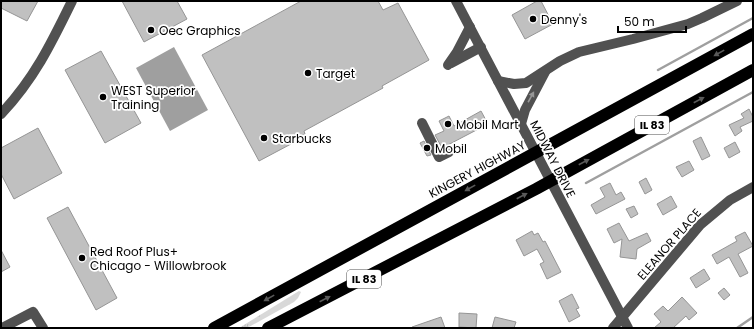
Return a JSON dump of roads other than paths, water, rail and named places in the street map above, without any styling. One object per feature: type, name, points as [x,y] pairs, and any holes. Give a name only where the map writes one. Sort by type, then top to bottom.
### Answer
[{"type":"highway","name":"KINGERY HIGHWAY","points":[[214,328],[753,34]]},
{"type":"highway","name":"IL 83","points":[[268,328],[438,240],[753,70]]},
{"type":"street","points":[[1,114],[21,92],[35,72],[46,54],[72,1]]},
{"type":"street","name":"MIDWAY DRIVE","points":[[456,1],[628,328]]},
{"type":"street","points":[[498,81],[514,84],[526,83],[560,61],[579,52],[688,24],[737,1]]},
{"type":"street","points":[[470,27],[457,52],[448,65],[481,47]]},
{"type":"street","points":[[521,124],[524,110],[545,72]]},
{"type":"street","points":[[422,123],[439,157],[449,152]]},
{"type":"street","name":"ELEANOR PLACE","points":[[613,328],[700,225],[730,200],[753,187]]},
{"type":"street","points":[[2,328],[33,312],[42,328]]},
{"type":"waterway","points":[[658,70],[753,18]]},
{"type":"waterway","points":[[586,183],[753,92]]},
{"type":"waterway","points":[[737,328],[753,317]]},
{"type":"place","name":"Denny's","points":[[533,19]]},
{"type":"place","name":"Oec Graphics","points":[[151,30]]},
{"type":"place","name":"Target","points":[[308,73]]},
{"type":"place","name":"WEST Superior Training","points":[[103,97]]},
{"type":"place","name":"Mobil Mart","points":[[448,124]]},
{"type":"place","name":"Starbucks","points":[[264,138]]},
{"type":"place","name":"Mobil","points":[[427,148]]},
{"type":"place","name":"Red Roof Plus+ Chicago - Willowbrook","points":[[82,258]]}]
